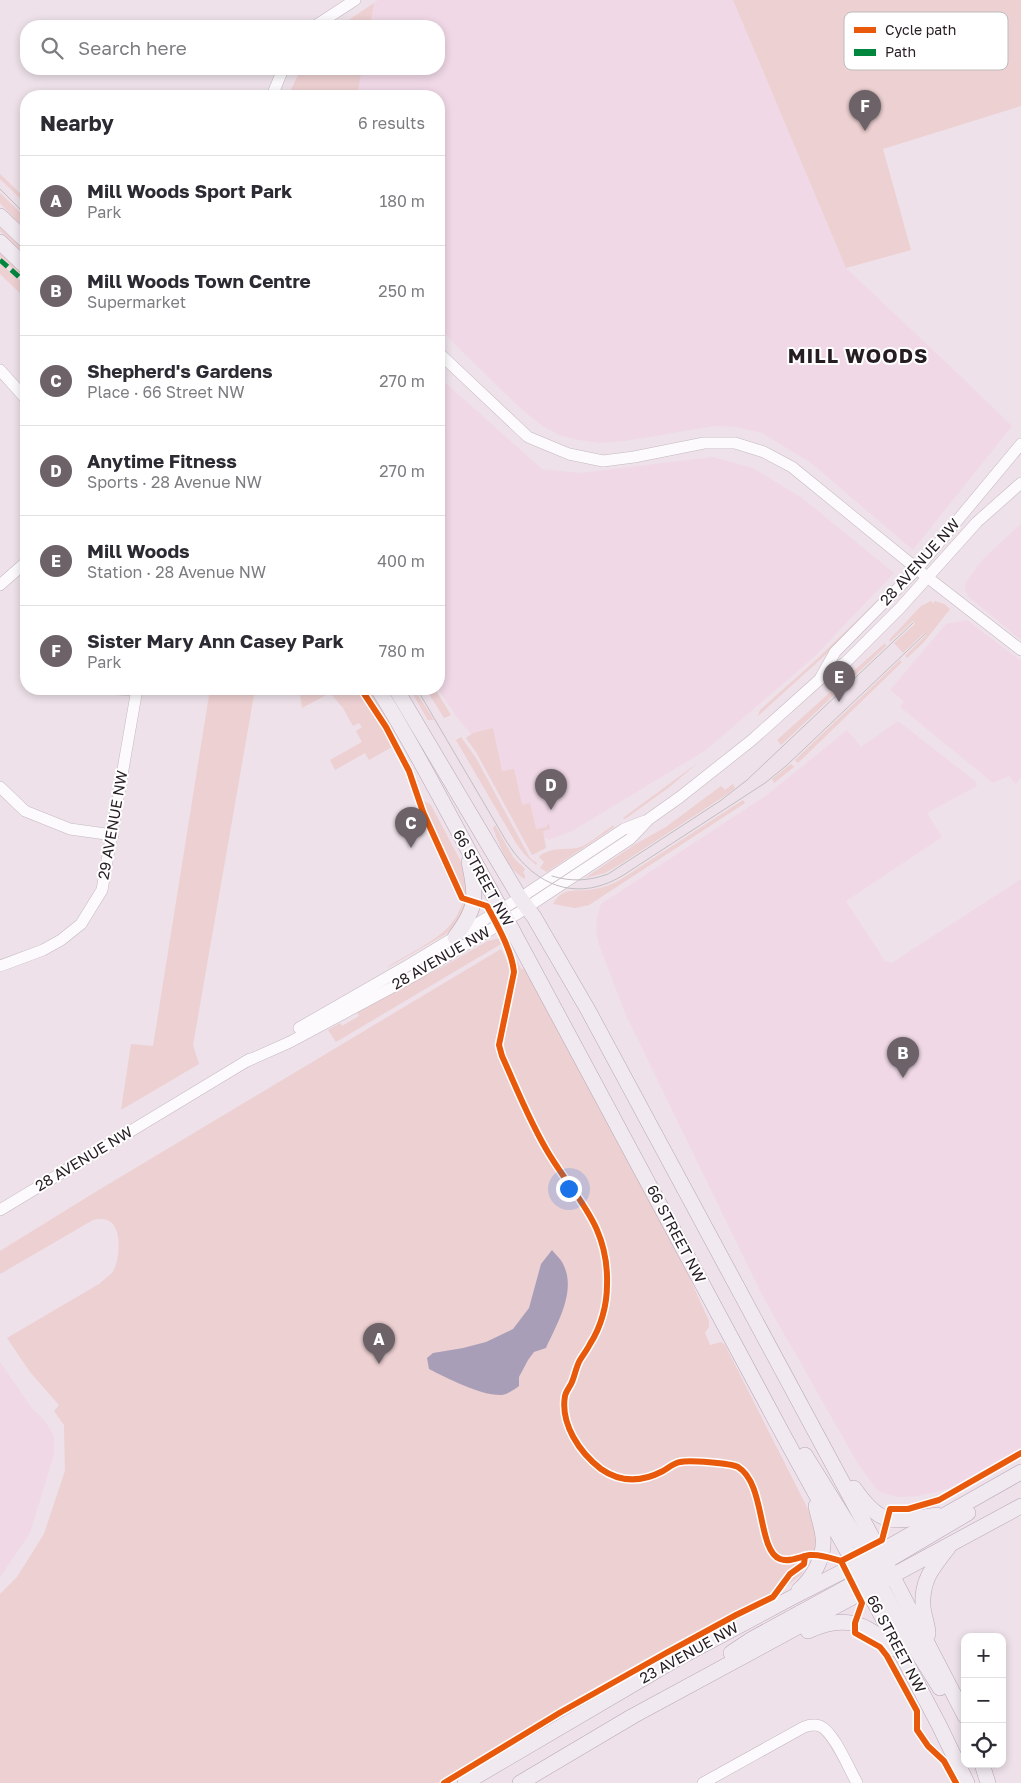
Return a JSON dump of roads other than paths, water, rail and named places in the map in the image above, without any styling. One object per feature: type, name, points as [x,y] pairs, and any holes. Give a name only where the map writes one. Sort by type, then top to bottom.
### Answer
[{"type":"main road","points":[[0,216],[20,235]]},
{"type":"main road","points":[[0,242],[20,261]]},
{"type":"main road","name":"66 STREET NW","points":[[382,695],[417,753],[465,846],[515,908],[559,980],[628,1085],[828,1457],[876,1571],[902,1656],[967,1783]]},
{"type":"main road","name":"66 STREET NW","points":[[399,695],[515,908],[812,1490],[854,1565],[876,1571],[928,1646],[961,1709]]},
{"type":"main road","points":[[440,797],[454,808],[515,908]]},
{"type":"main road","points":[[454,937],[472,909],[474,902],[475,889],[465,846]]},
{"type":"main road","points":[[786,1440],[805,1455],[876,1571],[910,1640],[945,1696],[961,1711]]},
{"type":"main road","points":[[828,1457],[849,1481],[862,1500],[874,1512],[886,1520],[902,1521],[946,1514]]},
{"type":"main road","name":"23 AVENUE NW","points":[[520,1783],[633,1716],[768,1643],[876,1571],[946,1514],[1021,1472]]},
{"type":"main road","points":[[705,1678],[726,1656],[752,1639],[876,1571],[1021,1481]]},
{"type":"main road","points":[[791,1598],[807,1582],[816,1569],[823,1546],[822,1529],[812,1490]]},
{"type":"main road","name":"23 AVENUE NW","points":[[876,1571],[951,1544],[1021,1506]]},
{"type":"main road","points":[[928,1646],[928,1629],[923,1610],[923,1588],[932,1569],[951,1544]]},
{"type":"main road","name":"23 AVENUE NW","points":[[465,1783],[663,1667],[854,1565]]},
{"type":"main road","points":[[768,1643],[829,1623],[848,1621],[879,1635],[902,1656]]},
{"type":"main road","points":[[983,1768],[988,1783]]},
{"type":"street","points":[[325,20],[355,0]]},
{"type":"street","points":[[274,90],[281,75]]},
{"type":"street","points":[[445,359],[528,438],[569,454],[604,461],[704,443],[735,444],[764,452],[792,467],[927,577],[1021,650]]},
{"type":"street","points":[[0,370],[20,392]]},
{"type":"street","name":"28 AVENUE NW","points":[[820,679],[835,652],[917,569],[1021,444]]},
{"type":"street","name":"28 AVENUE NW","points":[[245,1062],[290,1042],[415,975],[515,908],[630,839],[650,819],[680,798],[752,740],[820,679],[846,662],[894,614],[977,522],[1021,484]]},
{"type":"street","points":[[0,585],[20,567]]},
{"type":"street","name":"29 AVENUE NW","points":[[0,966],[43,950],[61,940],[81,924],[102,890],[113,835],[135,695]]},
{"type":"street","points":[[0,787],[25,811],[70,830],[113,835]]},
{"type":"street","name":"28 AVENUE NW","points":[[0,1210],[245,1062],[281,1038],[454,937],[515,908]]},
{"type":"street","points":[[706,1782],[810,1725],[819,1726],[831,1737],[857,1783]]},
{"type":"tram line","points":[[0,189],[20,209]]},
{"type":"tram line","points":[[552,876],[580,880],[608,874],[720,801],[747,780],[913,623]]},
{"type":"tram line","points":[[421,695],[516,855],[541,878],[556,885],[571,888],[587,888],[604,884],[622,876],[765,783],[786,766],[925,634]]},
{"type":"place","name":"Sister Mary Ann Casey Park","points":[[865,131]]},
{"type":"place","name":"Mill Woods","points":[[839,702]]},
{"type":"place","name":"Anytime Fitness","points":[[551,810]]},
{"type":"place","name":"Shepherd's Gardens","points":[[411,848]]},
{"type":"place","name":"Mill Woods Town Centre","points":[[903,1078]]},
{"type":"place","name":"Mill Woods Sport Park","points":[[379,1364]]},
{"type":"district","name":"MILL WOODS","points":[[858,356]]}]
